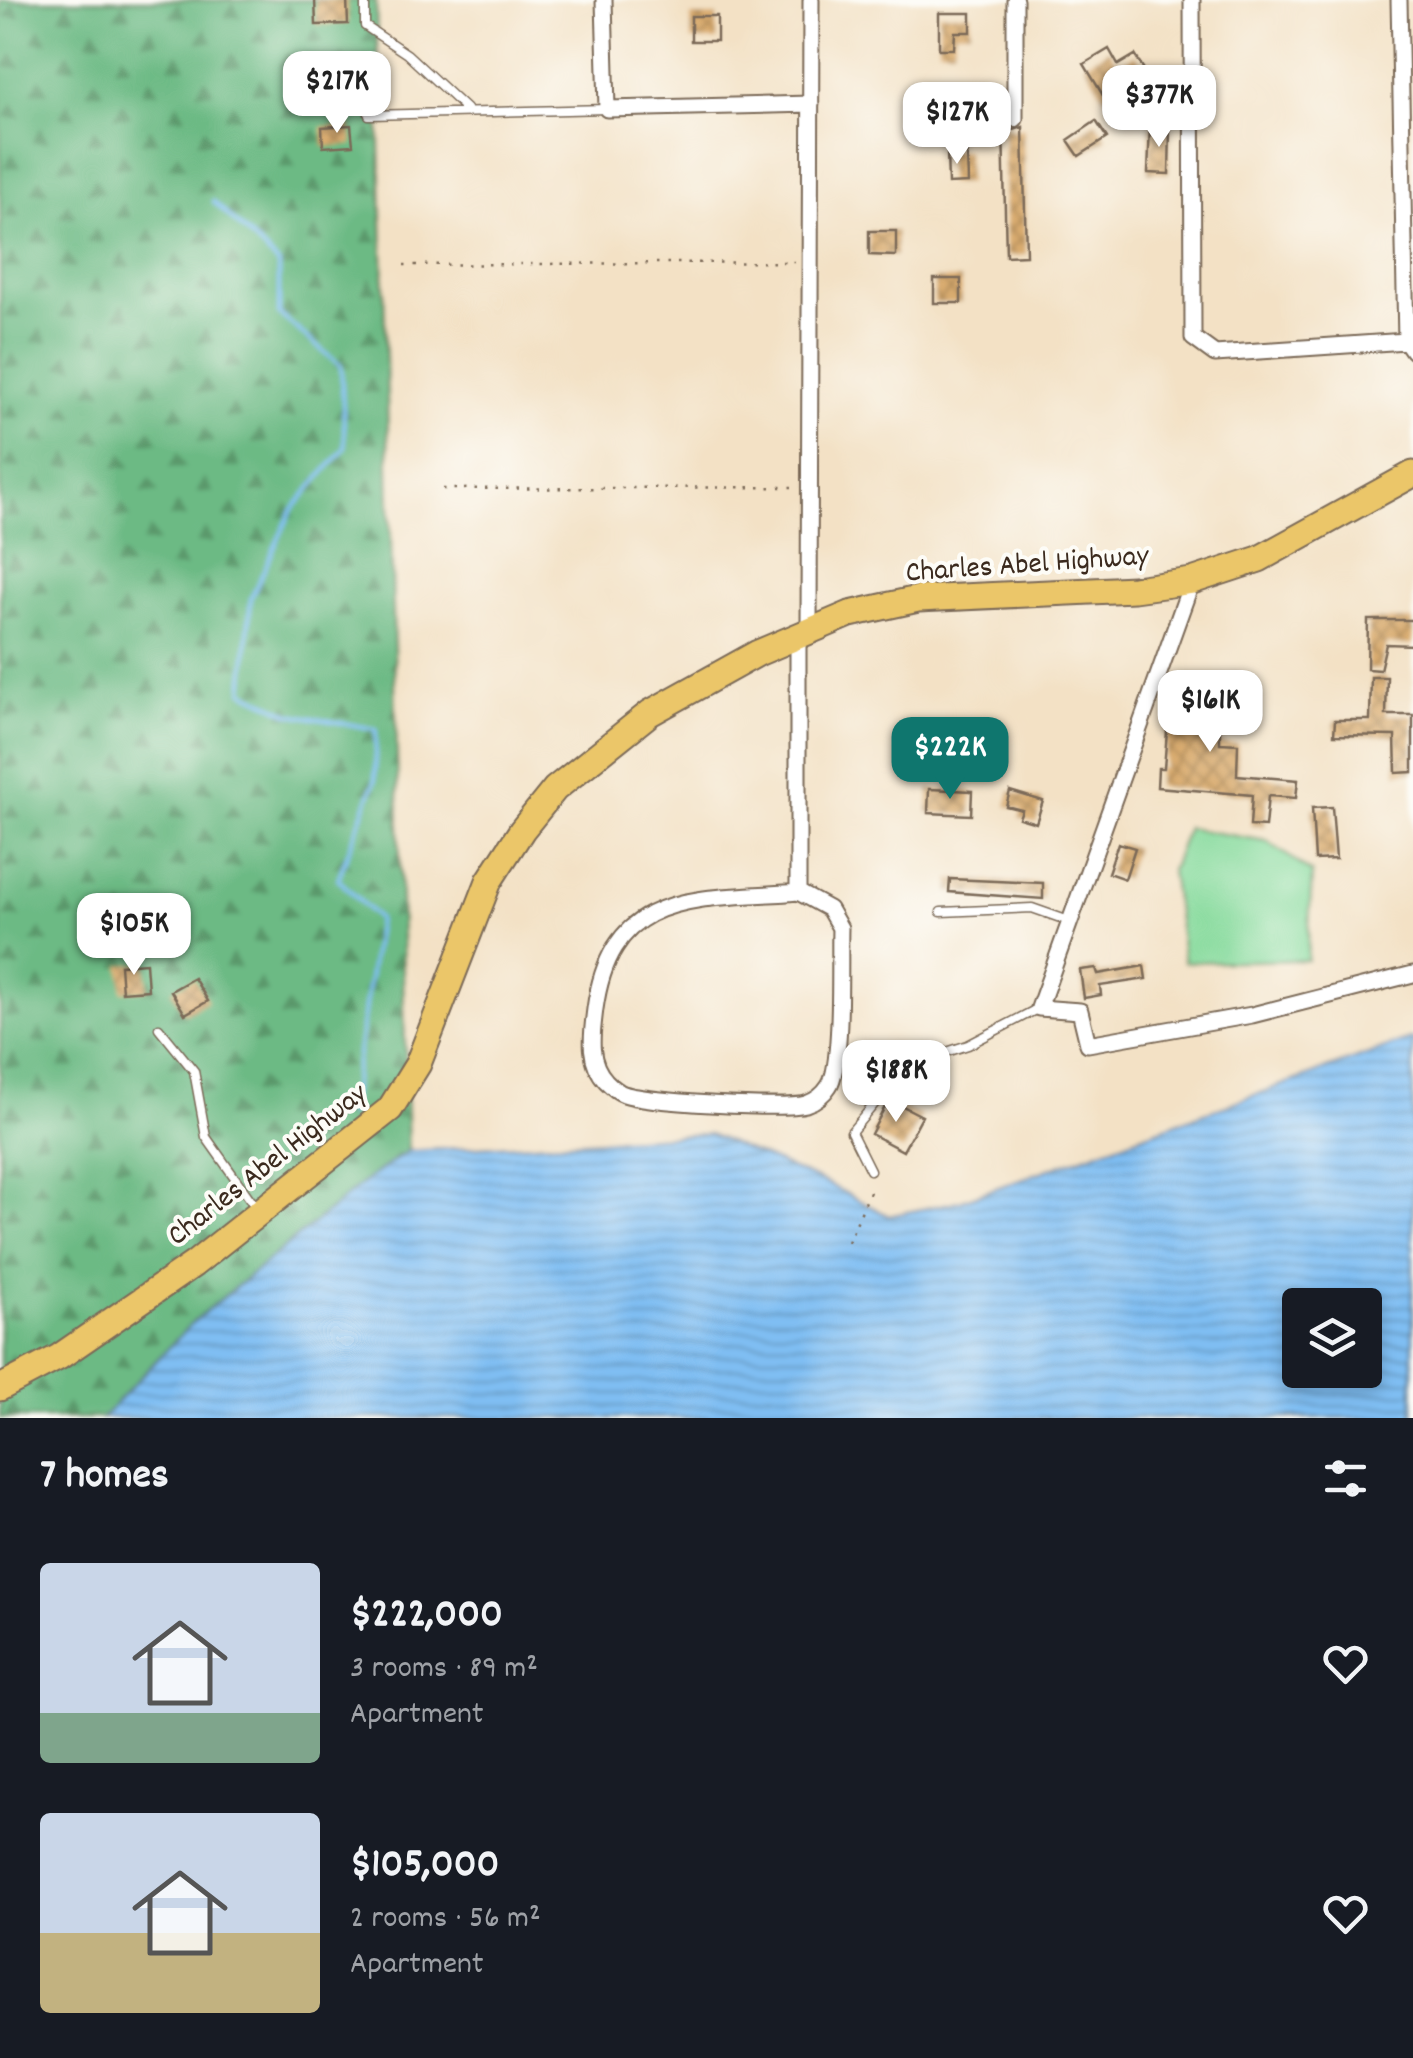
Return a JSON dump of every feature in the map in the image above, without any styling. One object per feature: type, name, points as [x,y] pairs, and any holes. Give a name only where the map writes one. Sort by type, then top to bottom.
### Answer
[{"type":"main road","name":"Charles Abel Highway","points":[[0,1388],[59,1357],[261,1214],[390,1109],[418,1064],[489,881],[555,789],[650,713],[804,631],[850,614],[918,600],[1134,589],[1192,580],[1259,559],[1413,474]]},
{"type":"street","points":[[604,0],[608,110],[810,104]]},
{"type":"street","points":[[798,892],[808,487],[811,0]]},
{"type":"street","points":[[1014,119],[1015,0]]},
{"type":"street","points":[[1192,0],[1193,338],[1215,354],[1409,346],[1407,107],[1398,0]]},
{"type":"street","points":[[1192,580],[1039,1008],[1080,1011],[1088,1044],[1252,1014],[1413,974]]},
{"type":"street","points":[[798,892],[829,909],[840,928],[836,1067],[826,1090],[800,1106],[624,1094],[608,1082],[594,1066],[592,1035],[597,996],[610,954],[626,930],[648,912],[676,903],[798,892]]},
{"type":"lane","points":[[365,0],[365,26],[407,54],[466,110]]},
{"type":"lane","points":[[369,115],[608,110]]},
{"type":"lane","points":[[941,912],[1032,908],[1070,921]]},
{"type":"lane","points":[[870,1170],[851,1132],[907,1065],[968,1045],[1039,1008]]},
{"type":"lane","points":[[159,1028],[194,1070],[206,1136],[261,1214]]},
{"type":"path","points":[[404,265],[808,262]]},
{"type":"path","points":[[443,489],[808,487]]},
{"type":"path","points":[[848,1242],[872,1187]]},
{"type":"green space","points":[[0,0],[376,0],[408,1151],[369,1178],[192,1323],[102,1418],[0,1418]]},
{"type":"green space","points":[[1187,828],[1267,841],[1312,873],[1307,960],[1184,962],[1171,871]]},
{"type":"water","points":[[1413,1038],[1413,1418],[102,1418],[192,1323],[369,1178],[408,1151],[709,1134],[826,1183],[889,1216],[960,1201]]},
{"type":"building","points":[[315,0],[347,0],[348,24],[316,25]]},
{"type":"building","points":[[939,13],[971,13],[971,32],[955,32],[954,49],[939,49]]},
{"type":"building","points":[[691,16],[717,16],[717,41],[691,41]]},
{"type":"building","points":[[1109,49],[1118,65],[1135,55],[1154,86],[1161,81],[1172,98],[1144,116],[1123,86],[1104,97],[1084,64]]},
{"type":"building","points":[[322,84],[351,84],[352,104],[322,104]]},
{"type":"building","points":[[1096,121],[1107,138],[1079,156],[1068,140]]},
{"type":"building","points":[[351,125],[353,145],[323,147],[322,127]]},
{"type":"building","points":[[1150,125],[1170,126],[1169,174],[1148,173]]},
{"type":"building","points":[[1003,126],[1014,130],[1023,127],[1026,255],[1006,256]]},
{"type":"building","points":[[947,150],[967,150],[968,183],[948,184]]},
{"type":"building","points":[[869,231],[896,231],[896,256],[869,255]]},
{"type":"building","points":[[934,279],[961,279],[961,303],[934,303]]},
{"type":"building","points":[[1368,620],[1413,620],[1413,645],[1386,644],[1380,670],[1367,669]]},
{"type":"building","points":[[1371,677],[1387,677],[1386,715],[1413,715],[1413,772],[1396,773],[1395,736],[1334,735],[1335,720],[1370,720]]},
{"type":"building","points":[[1171,683],[1207,684],[1206,713],[1220,714],[1220,743],[1238,744],[1237,775],[1298,780],[1296,798],[1268,796],[1265,827],[1250,826],[1252,795],[1157,787],[1158,768],[1164,768]]},
{"type":"building","points":[[931,743],[975,747],[973,767],[929,763]]},
{"type":"building","points":[[929,789],[972,791],[971,815],[928,813]]},
{"type":"building","points":[[1010,791],[1043,801],[1036,823],[1019,818],[1022,810],[1006,806]]},
{"type":"building","points":[[1332,807],[1336,859],[1315,860],[1312,808]]},
{"type":"building","points":[[1118,843],[1135,848],[1125,879],[1108,873]]},
{"type":"building","points":[[950,879],[1043,883],[1043,899],[949,892]]},
{"type":"building","points":[[146,963],[148,990],[122,992],[120,965]]},
{"type":"building","points":[[1144,966],[1146,979],[1100,986],[1101,995],[1084,998],[1080,970],[1096,968],[1098,974]]},
{"type":"building","points":[[194,978],[208,1001],[185,1014],[171,991]]},
{"type":"building","points":[[889,1099],[922,1116],[903,1151],[871,1134]]},
{"type":"waterway","points":[[213,201],[279,264],[279,314],[341,366],[345,448],[292,510],[251,598],[243,691],[290,714],[376,729],[375,781],[338,879],[378,919],[349,1115]]}]
